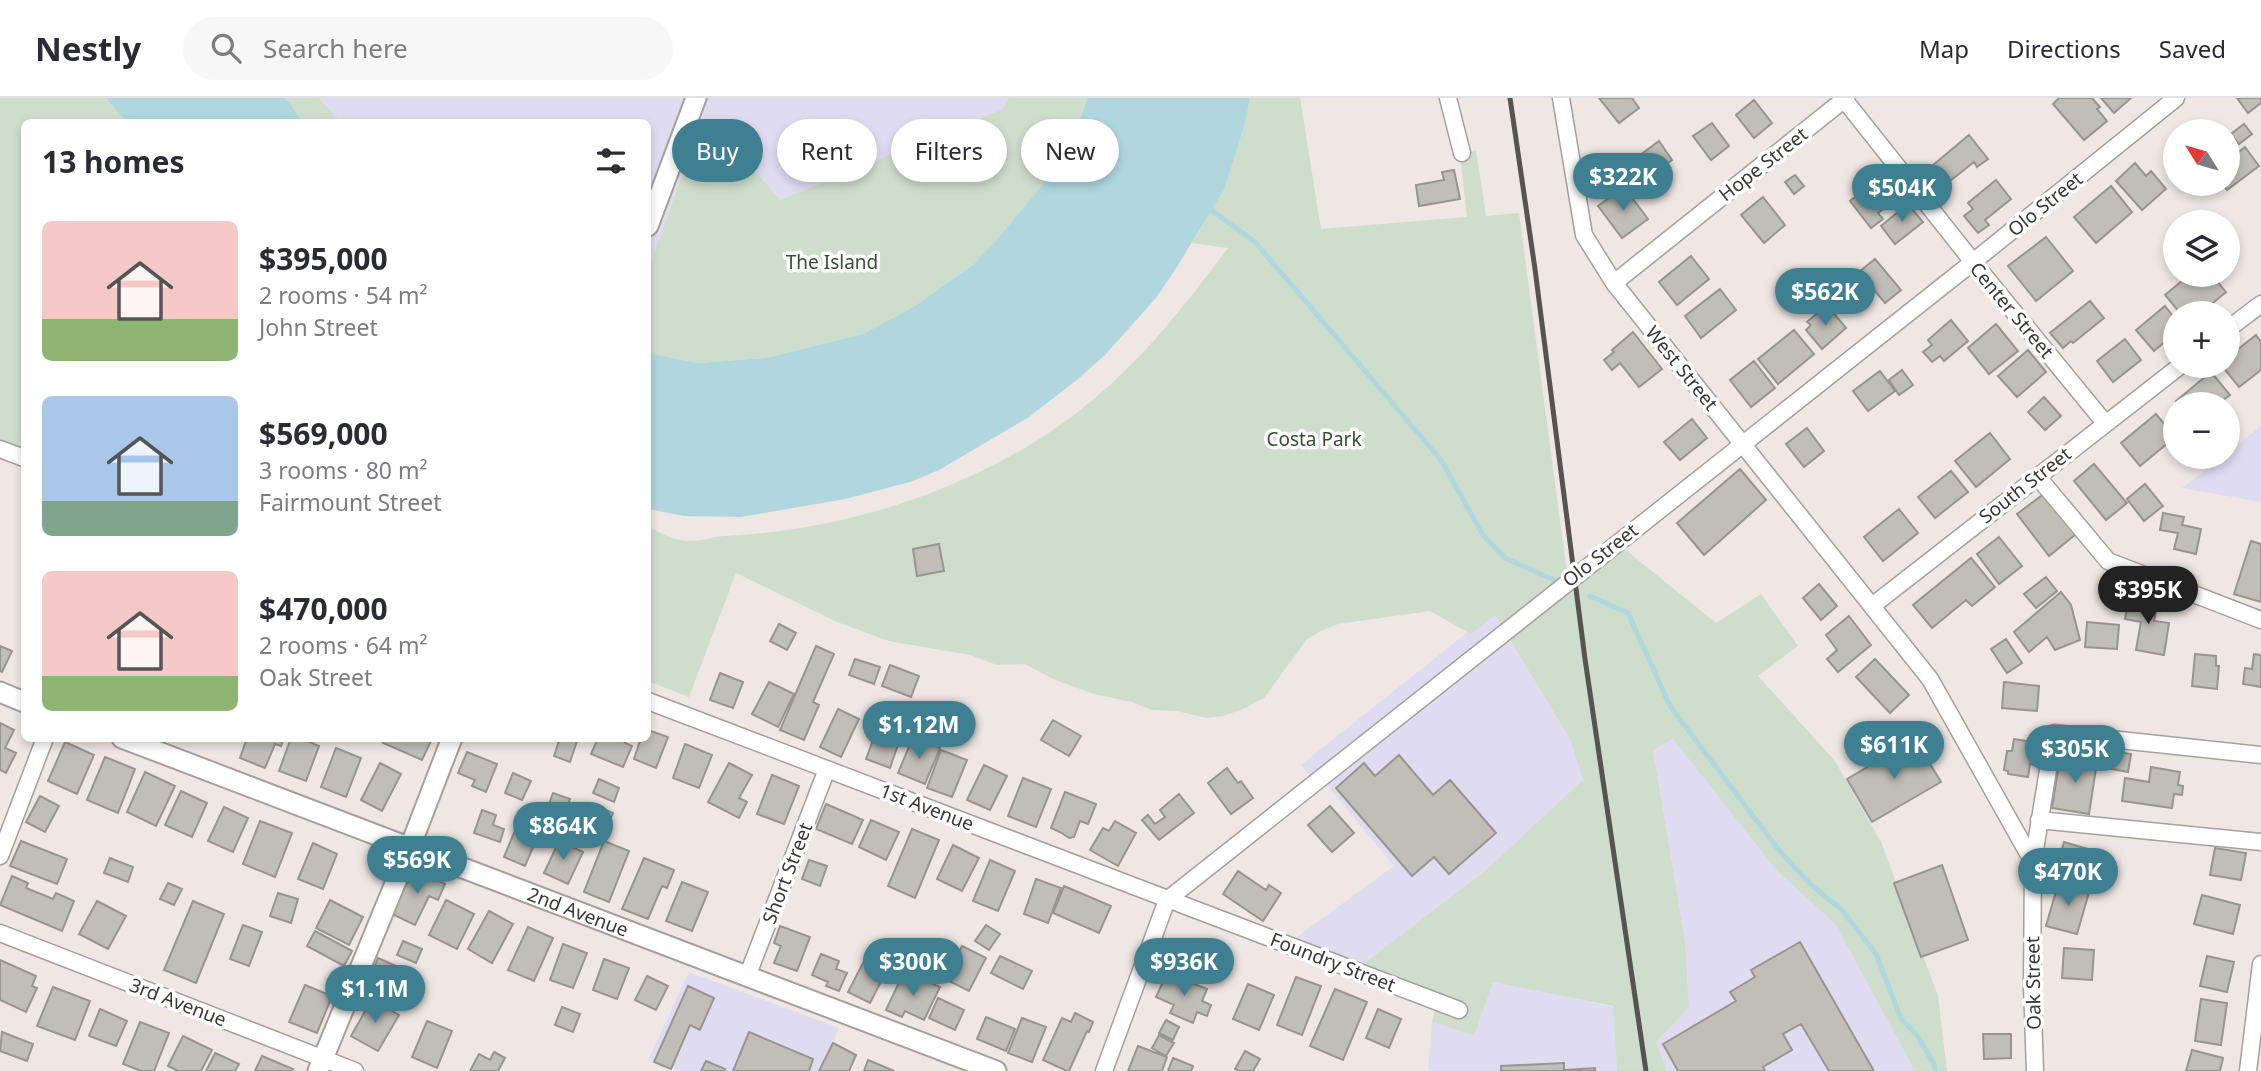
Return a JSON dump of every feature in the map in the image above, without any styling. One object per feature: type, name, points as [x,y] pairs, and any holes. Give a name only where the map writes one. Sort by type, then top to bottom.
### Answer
[{"type":"street","points":[[651,218],[696,98]]},
{"type":"street","points":[[1448,98],[1462,153]]},
{"type":"street","name":"West Street","points":[[1561,98],[1584,235],[1614,283],[1871,606]]},
{"type":"street","name":"Olo Street","points":[[1167,900],[2176,98]]},
{"type":"street","name":"Hope Street","points":[[1614,283],[1844,99]]},
{"type":"street","name":"Center Street","points":[[1844,99],[1973,262],[2105,422]]},
{"type":"street","points":[[2240,320],[2261,304]]},
{"type":"street","name":"South Street","points":[[1871,606],[2164,378]]},
{"type":"street","points":[[0,449],[21,457]]},
{"type":"street","points":[[2037,476],[2108,561],[2261,620]]},
{"type":"street","name":"Oak Street","points":[[1871,606],[1930,679],[2033,862],[2032,985],[2035,1071]]},
{"type":"street","points":[[0,692],[21,701]]},
{"type":"street","name":"1st Avenue","points":[[651,702],[1167,900]]},
{"type":"street","points":[[2033,862],[2054,733],[2261,755]]},
{"type":"street","points":[[0,856],[43,742]]},
{"type":"street","name":"2nd Avenue","points":[[133,742],[996,1071]]},
{"type":"street","points":[[321,1065],[450,742]]},
{"type":"street","name":"Short Street","points":[[747,977],[827,769]]},
{"type":"street","points":[[2039,820],[2261,842]]},
{"type":"street","points":[[1104,1071],[1167,900]]},
{"type":"street","name":"Foundry Street","points":[[1167,900],[1459,1010]]},
{"type":"street","name":"3rd Avenue","points":[[0,933],[321,1065],[355,1071]]},
{"type":"street","points":[[2248,1071],[2261,964]]},
{"type":"shaded area","points":[[319,98],[1010,98],[1003,109],[981,119],[891,119],[891,159],[877,165],[877,119],[777,119],[777,182],[839,182],[785,206],[753,182],[763,182],[763,119],[672,119],[672,182],[680,182],[651,262],[651,119],[338,119]]},
{"type":"shaded area","points":[[2261,426],[2261,502],[2182,488],[2207,469],[2240,469],[2240,443]]},
{"type":"shaded area","points":[[1493,612],[1571,741],[1584,780],[1486,870],[1358,968],[1290,942],[1394,866],[1326,784],[1320,788],[1301,765]]},
{"type":"shaded area","points":[[1673,739],[1777,871],[1835,924],[1915,1071],[1667,1071],[1656,1042],[1689,1007],[1685,941],[1653,749]]},
{"type":"shaded area","points":[[689,972],[839,1028],[821,1071],[680,1071],[649,1058]]},
{"type":"shaded area","points":[[1492,981],[1614,1007],[1617,1071],[1428,1071],[1432,1022],[1474,1036]]},
{"type":"green space","points":[[0,98],[106,98],[124,119],[21,119],[21,465],[0,458]]},
{"type":"green space","points":[[286,98],[319,98],[338,119],[301,119]]},
{"type":"green space","name":"The Island","points":[[1009,98],[1087,98],[1080,119],[1021,119],[1021,182],[1045,182],[996,242],[974,264],[915,306],[863,334],[765,358],[698,363],[651,354],[651,262],[680,182],[763,180],[780,200],[824,182],[877,182],[877,160],[891,155],[891,182],[1007,182],[1007,119],[978,119],[1003,109]]},
{"type":"green space","name":"Costa Park","points":[[1250,98],[1300,98],[1321,229],[1467,217],[1460,154],[1476,150],[1486,216],[1519,213],[1569,588],[1622,547],[1716,623],[1761,594],[1798,646],[1758,676],[1835,761],[1881,842],[1938,996],[1947,1071],[1915,1071],[1835,924],[1777,871],[1673,739],[1653,750],[1685,941],[1689,1007],[1656,1042],[1667,1071],[1617,1071],[1613,1006],[1493,982],[1474,1036],[1432,1022],[1437,1001],[1358,968],[1486,870],[1583,780],[1571,741],[1495,615],[1471,634],[1430,611],[1338,624],[1307,639],[1264,698],[1223,716],[1206,718],[1177,711],[1152,710],[1132,702],[1094,694],[1053,679],[1025,664],[997,665],[970,655],[889,641],[837,622],[736,573],[689,697],[651,682],[651,528],[672,538],[692,541],[774,532],[876,511],[926,495],[974,475],[1020,451],[1063,423],[1121,375],[1154,341],[1228,248],[1192,243],[1224,190],[1245,124]]},
{"type":"water","points":[[106,98],[286,98],[301,119],[124,119]]},
{"type":"water","points":[[1087,98],[1250,98],[1245,124],[1224,190],[1156,298],[1105,355],[1029,417],[939,470],[910,482],[845,499],[741,517],[684,516],[651,510],[651,354],[698,363],[765,358],[863,334],[915,306],[974,264],[1045,182],[1119,182],[1119,119],[1080,119]]},
{"type":"building","points":[[1599,98],[1632,98],[1639,108],[1619,123]]},
{"type":"building","points":[[2059,98],[2092,98],[2107,121],[2084,140],[2053,104]]},
{"type":"building","points":[[2101,98],[2131,98],[2114,113]]},
{"type":"building","points":[[2237,98],[2261,98],[2261,103],[2248,113]]},
{"type":"building","points":[[1754,100],[1772,123],[1754,138],[1736,115]]},
{"type":"building","points":[[1712,123],[1729,146],[1711,160],[1693,136]]},
{"type":"building","points":[[2244,124],[2252,134],[2240,143],[2240,127]]},
{"type":"building","points":[[1969,135],[1988,159],[1977,167],[1974,162],[1946,184],[1932,166]]},
{"type":"building","points":[[1659,141],[1672,160],[1648,177],[1635,159]]},
{"type":"building","points":[[2245,147],[2259,166],[2240,180],[2240,151]]},
{"type":"building","points":[[2135,163],[2146,176],[2151,171],[2163,185],[2163,192],[2142,210],[2116,181]]},
{"type":"building","points":[[1454,170],[1460,199],[1419,206],[1416,185],[1444,180],[1442,172]]},
{"type":"building","points":[[1795,175],[1804,186],[1794,194],[1785,182]]},
{"type":"building","points":[[1881,177],[1897,199],[1878,213],[1883,219],[1871,228],[1850,201]]},
{"type":"building","points":[[1996,180],[2011,199],[1985,220],[1989,225],[1978,233],[1964,216],[1973,209],[1968,203]]},
{"type":"building","points":[[2111,186],[2132,212],[2096,243],[2074,217]]},
{"type":"building","points":[[1624,187],[1648,219],[1622,238],[1598,206]]},
{"type":"building","points":[[1763,197],[1785,225],[1764,243],[1741,215]]},
{"type":"building","points":[[1908,204],[1923,222],[1895,244],[1881,226]]},
{"type":"building","points":[[2046,237],[2073,271],[2036,301],[2008,266]]},
{"type":"building","points":[[1691,256],[1709,279],[1677,305],[1659,282]]},
{"type":"building","points":[[1875,259],[1901,290],[1885,303],[1859,272]]},
{"type":"building","points":[[2175,287],[2222,287],[2226,292],[2215,301],[2170,301],[2165,295]]},
{"type":"building","points":[[1720,289],[1736,310],[1701,338],[1685,316]]},
{"type":"building","points":[[2090,301],[2104,318],[2063,348],[2050,333]]},
{"type":"building","points":[[2163,308],[2163,343],[2154,351],[2136,330]]},
{"type":"building","points":[[1830,309],[1846,328],[1822,349],[1806,330],[1811,325],[1807,322],[1821,310],[1825,314]]},
{"type":"building","points":[[1951,320],[1968,341],[1944,361],[1940,356],[1932,362],[1923,352],[1932,345],[1928,340]]},
{"type":"building","points":[[1996,324],[2018,351],[1989,374],[1968,348]]},
{"type":"building","points":[[1794,330],[1814,354],[1778,384],[1758,359]]},
{"type":"building","points":[[1633,332],[1662,369],[1639,387],[1620,363],[1612,370],[1604,360]]},
{"type":"building","points":[[2256,335],[2261,342],[2261,370],[2239,387],[2232,378],[2240,378],[2240,348]]},
{"type":"building","points":[[2125,339],[2141,360],[2113,382],[2097,361]]},
{"type":"building","points":[[2028,350],[2046,372],[2017,397],[1998,376]]},
{"type":"building","points":[[1754,361],[1775,388],[1751,407],[1730,380]]},
{"type":"building","points":[[1902,370],[1913,385],[1899,395],[1889,380]]},
{"type":"building","points":[[1880,371],[1895,391],[1868,411],[1853,391]]},
{"type":"building","points":[[2204,378],[2216,378],[2228,392],[2187,392]]},
{"type":"building","points":[[2044,397],[2061,416],[2045,430],[2028,412]]},
{"type":"building","points":[[2156,414],[2163,422],[2163,447],[2140,466],[2121,443]]},
{"type":"building","points":[[1692,419],[1707,438],[1680,460],[1664,442]]},
{"type":"building","points":[[1807,428],[1824,451],[1804,467],[1786,444]]},
{"type":"building","points":[[1990,433],[2010,459],[1976,487],[1955,461]]},
{"type":"building","points":[[2094,464],[2127,503],[2106,520],[2074,481]]},
{"type":"building","points":[[1740,469],[1766,500],[1704,555],[1677,523]]},
{"type":"building","points":[[1951,471],[1968,492],[1935,518],[1918,497]]},
{"type":"building","points":[[2145,484],[2163,506],[2144,521],[2127,499]]},
{"type":"building","points":[[2045,493],[2076,534],[2049,556],[2017,514]]},
{"type":"building","points":[[1899,509],[1918,533],[1883,561],[1864,537]]},
{"type":"building","points":[[2163,513],[2184,517],[2182,525],[2201,529],[2196,554],[2174,549],[2178,533],[2160,530]]},
{"type":"building","points":[[1999,537],[2022,566],[1999,584],[1977,554]]},
{"type":"building","points":[[2251,541],[2261,544],[2261,602],[2234,594]]},
{"type":"building","points":[[939,544],[944,571],[917,576],[913,549]]},
{"type":"building","points":[[1971,558],[1995,587],[1972,606],[1966,600],[1932,628],[1913,605]]},
{"type":"building","points":[[2046,577],[2057,591],[2036,608],[2024,594]]},
{"type":"building","points":[[1819,584],[1837,606],[1821,620],[1803,598]]},
{"type":"building","points":[[2061,592],[2071,605],[2080,640],[2055,650],[2047,637],[2029,652],[2014,632]]},
{"type":"building","points":[[2129,597],[2158,602],[2154,621],[2169,623],[2164,655],[2136,650],[2141,622],[2125,619]]},
{"type":"building","points":[[1849,616],[1871,645],[1838,672],[1827,659],[1837,650],[1826,635]]},
{"type":"building","points":[[2087,622],[2119,625],[2117,649],[2085,647]]},
{"type":"building","points":[[779,624],[796,633],[787,650],[770,641]]},
{"type":"building","points":[[2006,639],[2022,663],[2007,673],[1991,649]]},
{"type":"building","points":[[0,646],[12,651],[2,672],[0,671]]},
{"type":"building","points":[[816,646],[834,654],[813,702],[819,705],[804,740],[780,730]]},
{"type":"building","points":[[2195,654],[2216,656],[2216,666],[2219,666],[2217,689],[2192,686]]},
{"type":"building","points":[[2254,654],[2261,655],[2261,687],[2243,684],[2245,668],[2252,669]]},
{"type":"building","points":[[855,659],[880,667],[874,684],[849,675]]},
{"type":"building","points":[[1875,659],[1909,695],[1890,713],[1856,677]]},
{"type":"building","points":[[890,665],[919,676],[911,697],[882,686]]},
{"type":"building","points":[[720,673],[743,682],[733,708],[710,700]]},
{"type":"building","points":[[769,682],[794,694],[778,727],[752,714]]},
{"type":"building","points":[[2004,682],[2039,686],[2037,711],[2002,708]]},
{"type":"building","points":[[838,709],[859,719],[841,757],[820,747]]},
{"type":"building","points":[[1053,720],[1081,736],[1069,756],[1041,740]]},
{"type":"building","points":[[880,722],[903,730],[890,768],[866,759]]},
{"type":"building","points":[[0,723],[14,730],[5,748],[16,753],[6,773],[0,770]]},
{"type":"building","points":[[651,731],[668,737],[656,768],[634,759],[640,742],[651,742]]},
{"type":"building","points":[[913,737],[940,748],[925,784],[898,773]]},
{"type":"building","points":[[1915,739],[1941,782],[1872,822],[1847,779]]},
{"type":"building","points":[[2014,739],[2032,742],[2030,755],[2036,756],[2035,765],[2030,764],[2028,777],[2008,774],[2008,771],[2004,770],[2007,751],[2012,751]]},
{"type":"building","points":[[65,742],[94,755],[77,794],[48,781]]},
{"type":"building","points":[[246,742],[282,742],[281,746],[275,744],[265,768],[240,758]]},
{"type":"building","points":[[290,742],[310,742],[319,746],[306,781],[279,771]]},
{"type":"building","points":[[383,742],[431,742],[422,760]]},
{"type":"building","points":[[559,742],[577,742],[570,762],[554,756]]},
{"type":"building","points":[[596,742],[625,742],[632,746],[623,767],[591,754]]},
{"type":"building","points":[[685,744],[712,755],[699,788],[673,778]]},
{"type":"building","points":[[2087,747],[2131,754],[2128,772],[2085,764]]},
{"type":"building","points":[[336,748],[361,758],[346,797],[321,787]]},
{"type":"building","points":[[941,750],[967,760],[952,797],[927,788]]},
{"type":"building","points":[[467,752],[497,764],[486,792],[472,786],[475,780],[458,773]]},
{"type":"building","points":[[1399,755],[1433,795],[1450,780],[1496,833],[1449,874],[1434,857],[1412,876],[1336,788],[1364,763],[1375,776]]},
{"type":"building","points":[[105,757],[135,769],[118,813],[87,800]]},
{"type":"building","points":[[2060,757],[2097,762],[2089,814],[2052,808]]},
{"type":"building","points":[[380,763],[401,774],[382,811],[361,800]]},
{"type":"building","points":[[729,763],[752,775],[739,798],[747,802],[739,818],[708,802]]},
{"type":"building","points":[[984,765],[1007,776],[990,810],[967,800]]},
{"type":"building","points":[[2151,767],[2180,772],[2178,785],[2183,786],[2182,795],[2174,794],[2172,808],[2122,801],[2125,778],[2149,782]]},
{"type":"building","points":[[1227,768],[1253,798],[1231,814],[1208,783]]},
{"type":"building","points":[[145,772],[175,786],[156,826],[127,812]]},
{"type":"building","points":[[513,773],[531,781],[522,800],[505,793]]},
{"type":"building","points":[[772,775],[799,786],[784,824],[757,814]]},
{"type":"building","points":[[1023,778],[1051,789],[1036,827],[1008,816]]},
{"type":"building","points":[[599,779],[619,788],[614,802],[593,793]]},
{"type":"building","points":[[181,791],[207,803],[192,837],[165,825]]},
{"type":"building","points":[[1065,792],[1096,804],[1088,824],[1080,821],[1074,837],[1069,838],[1051,828]]},
{"type":"building","points":[[553,793],[570,799],[552,844],[537,838],[525,866],[504,857],[523,811],[551,822],[556,810],[548,807]]},
{"type":"building","points":[[1179,794],[1194,813],[1159,840],[1142,820],[1148,815],[1155,824],[1165,817],[1160,810]]},
{"type":"building","points":[[40,796],[59,806],[45,832],[26,822]]},
{"type":"building","points":[[826,804],[863,820],[852,844],[816,829]]},
{"type":"building","points":[[594,805],[613,813],[605,830],[587,823]]},
{"type":"building","points":[[1330,806],[1354,833],[1332,852],[1308,825]]},
{"type":"building","points":[[224,807],[248,818],[233,852],[208,841]]},
{"type":"building","points":[[482,810],[496,815],[493,825],[504,829],[500,842],[474,833]]},
{"type":"building","points":[[871,820],[899,832],[886,860],[859,847]]},
{"type":"building","points":[[260,821],[292,833],[275,877],[243,864]]},
{"type":"building","points":[[1115,821],[1136,833],[1118,866],[1090,850],[1103,828],[1109,831]]},
{"type":"building","points":[[912,829],[939,840],[915,898],[888,886]]},
{"type":"building","points":[[21,841],[67,859],[57,884],[10,866]]},
{"type":"building","points":[[559,841],[583,852],[568,884],[544,873]]},
{"type":"building","points":[[604,841],[629,851],[609,902],[584,892]]},
{"type":"building","points":[[2064,842],[2098,852],[2090,878],[2056,869]]},
{"type":"building","points":[[313,843],[337,854],[323,889],[298,879]]},
{"type":"building","points":[[953,845],[979,858],[962,891],[937,879]]},
{"type":"building","points":[[2215,848],[2246,853],[2241,880],[2210,875]]},
{"type":"building","points":[[110,858],[133,867],[128,882],[104,873]]},
{"type":"building","points":[[644,858],[674,870],[667,888],[662,886],[648,919],[622,909]]},
{"type":"building","points":[[809,860],[827,866],[820,886],[802,879]]},
{"type":"building","points":[[990,860],[1015,871],[998,911],[973,901]]},
{"type":"building","points":[[1942,865],[1968,940],[1921,957],[1894,883]]},
{"type":"building","points":[[414,869],[445,884],[438,900],[429,896],[415,925],[392,914]]},
{"type":"building","points":[[1238,871],[1266,890],[1269,885],[1281,893],[1263,921],[1223,894]]},
{"type":"building","points":[[12,876],[28,883],[26,888],[53,899],[56,893],[74,901],[62,931],[0,905]]},
{"type":"building","points":[[1036,879],[1061,888],[1048,923],[1024,914]]},
{"type":"building","points":[[2059,881],[2090,889],[2077,934],[2046,926]]},
{"type":"building","points":[[682,882],[708,892],[692,931],[666,921]]},
{"type":"building","points":[[168,883],[182,889],[174,905],[160,899]]},
{"type":"building","points":[[1064,886],[1111,906],[1099,933],[1053,913]]},
{"type":"building","points":[[278,893],[298,899],[291,923],[270,916]]},
{"type":"building","points":[[2202,895],[2240,905],[2233,934],[2194,924]]},
{"type":"building","points":[[330,900],[363,917],[349,945],[316,928]]},
{"type":"building","points":[[446,900],[474,914],[457,949],[429,935]]},
{"type":"building","points":[[97,901],[126,916],[108,949],[79,934]]},
{"type":"building","points":[[193,901],[224,914],[196,983],[164,970]]},
{"type":"building","points":[[489,911],[513,924],[492,963],[468,949]]},
{"type":"building","points":[[243,925],[262,932],[249,966],[230,959]]},
{"type":"building","points":[[986,925],[1000,934],[989,950],[975,941]]},
{"type":"building","points":[[780,926],[810,937],[797,971],[774,963],[781,946],[774,943]]},
{"type":"building","points":[[528,927],[553,938],[534,981],[508,970]]},
{"type":"building","points":[[315,931],[352,951],[344,966],[307,946]]},
{"type":"building","points":[[1199,939],[1222,949],[1208,982],[1169,964],[1180,941],[1195,948]]},
{"type":"building","points":[[403,941],[422,949],[416,963],[397,955]]},
{"type":"building","points":[[1800,942],[1874,1071],[1829,1071],[1801,1024],[1783,1034],[1792,1050],[1763,1067],[1765,1071],[1678,1071],[1663,1044],[1736,1001],[1730,992],[1755,977],[1751,970]]},
{"type":"building","points":[[563,944],[587,953],[573,988],[550,980]]},
{"type":"building","points":[[962,946],[986,958],[969,991],[945,979]]},
{"type":"building","points":[[2064,948],[2094,950],[2092,980],[2062,978]]},
{"type":"building","points":[[821,954],[839,961],[836,969],[847,973],[839,991],[826,986],[828,982],[812,975]]},
{"type":"building","points":[[1000,956],[1032,971],[1023,989],[991,973]]},
{"type":"building","points":[[2207,956],[2234,962],[2227,992],[2200,986]]},
{"type":"building","points":[[378,958],[412,973],[403,994],[369,980]]},
{"type":"building","points":[[604,959],[629,968],[617,999],[593,990]]},
{"type":"building","points":[[865,959],[887,970],[870,1003],[848,992]]},
{"type":"building","points":[[0,960],[36,976],[32,986],[37,988],[26,1012],[0,1000]]},
{"type":"building","points":[[1167,973],[1207,989],[1202,1001],[1211,1005],[1207,1016],[1197,1012],[1193,1023],[1170,1013],[1174,1005],[1156,997]]},
{"type":"building","points":[[647,976],[668,986],[656,1010],[635,1000]]},
{"type":"building","points":[[902,976],[915,982],[917,977],[940,987],[924,1020],[905,1011],[902,1017],[886,1010]]},
{"type":"building","points":[[1296,977],[1321,986],[1302,1035],[1277,1025]]},
{"type":"building","points":[[1248,984],[1274,995],[1259,1030],[1233,1019]]},
{"type":"building","points":[[305,985],[332,996],[317,1033],[289,1022]]},
{"type":"building","points":[[688,986],[714,998],[700,1030],[690,1025],[671,1069],[654,1062]]},
{"type":"building","points":[[53,987],[90,1001],[75,1040],[37,1026]]},
{"type":"building","points":[[1335,989],[1367,1002],[1343,1060],[1310,1046]]},
{"type":"building","points":[[938,998],[964,1010],[955,1030],[929,1018]]},
{"type":"building","points":[[372,999],[399,1015],[378,1051],[351,1036]]},
{"type":"building","points":[[2201,999],[2227,1003],[2221,1045],[2195,1041]]},
{"type":"building","points":[[562,1007],[580,1014],[573,1032],[555,1025]]},
{"type":"building","points":[[100,1009],[127,1021],[116,1046],[89,1036]]},
{"type":"building","points":[[1378,1009],[1401,1019],[1389,1048],[1366,1038]]},
{"type":"building","points":[[1075,1013],[1093,1022],[1067,1071],[1043,1060],[1062,1018],[1071,1022]]},
{"type":"building","points":[[986,1017],[1015,1029],[1006,1051],[977,1039]]},
{"type":"building","points":[[1022,1018],[1046,1027],[1032,1062],[1008,1053]]},
{"type":"building","points":[[1166,1020],[1179,1027],[1173,1040],[1159,1033]]},
{"type":"building","points":[[427,1021],[452,1031],[437,1068],[412,1057]]},
{"type":"building","points":[[140,1022],[169,1033],[154,1071],[141,1071],[123,1064]]},
{"type":"building","points":[[2,1032],[33,1044],[27,1061],[0,1051]]},
{"type":"building","points":[[749,1032],[813,1059],[809,1071],[733,1071]]},
{"type":"building","points":[[1983,1034],[2011,1034],[2011,1058],[1984,1059]]},
{"type":"building","points":[[1159,1035],[1174,1043],[1166,1056],[1152,1048]]},
{"type":"building","points":[[183,1036],[212,1050],[201,1071],[178,1071],[168,1066]]},
{"type":"building","points":[[833,1043],[856,1055],[849,1071],[819,1071]]},
{"type":"building","points":[[1138,1046],[1167,1057],[1162,1071],[1128,1071]]},
{"type":"building","points":[[2192,1050],[2223,1058],[2220,1071],[2186,1071]]},
{"type":"building","points":[[1245,1051],[1260,1059],[1253,1071],[1235,1069]]},
{"type":"building","points":[[494,1052],[505,1058],[498,1071],[470,1071],[479,1054],[490,1060]]},
{"type":"building","points":[[215,1053],[239,1064],[235,1071],[206,1071]]},
{"type":"building","points":[[262,1056],[293,1069],[255,1071]]},
{"type":"building","points":[[1173,1058],[1193,1066],[1191,1071],[1168,1071]]},
{"type":"building","points":[[868,1060],[894,1071],[864,1071]]},
{"type":"building","points":[[706,1061],[725,1069],[701,1071]]},
{"type":"building","points":[[1564,1063],[1564,1070],[1595,1068],[1595,1071],[1501,1071],[1501,1066]]},
{"type":"waterway","points":[[1207,207],[1255,242],[1441,460],[1483,535],[1505,558],[1561,583]]},
{"type":"waterway","points":[[1590,596],[1628,613],[1670,706],[1778,849],[1810,884],[1842,910],[1876,954],[1901,1019],[1917,1035],[1934,1064],[1935,1071]]},
{"type":"railway","points":[[1510,98],[1535,269],[1585,659],[1646,1071]]}]
